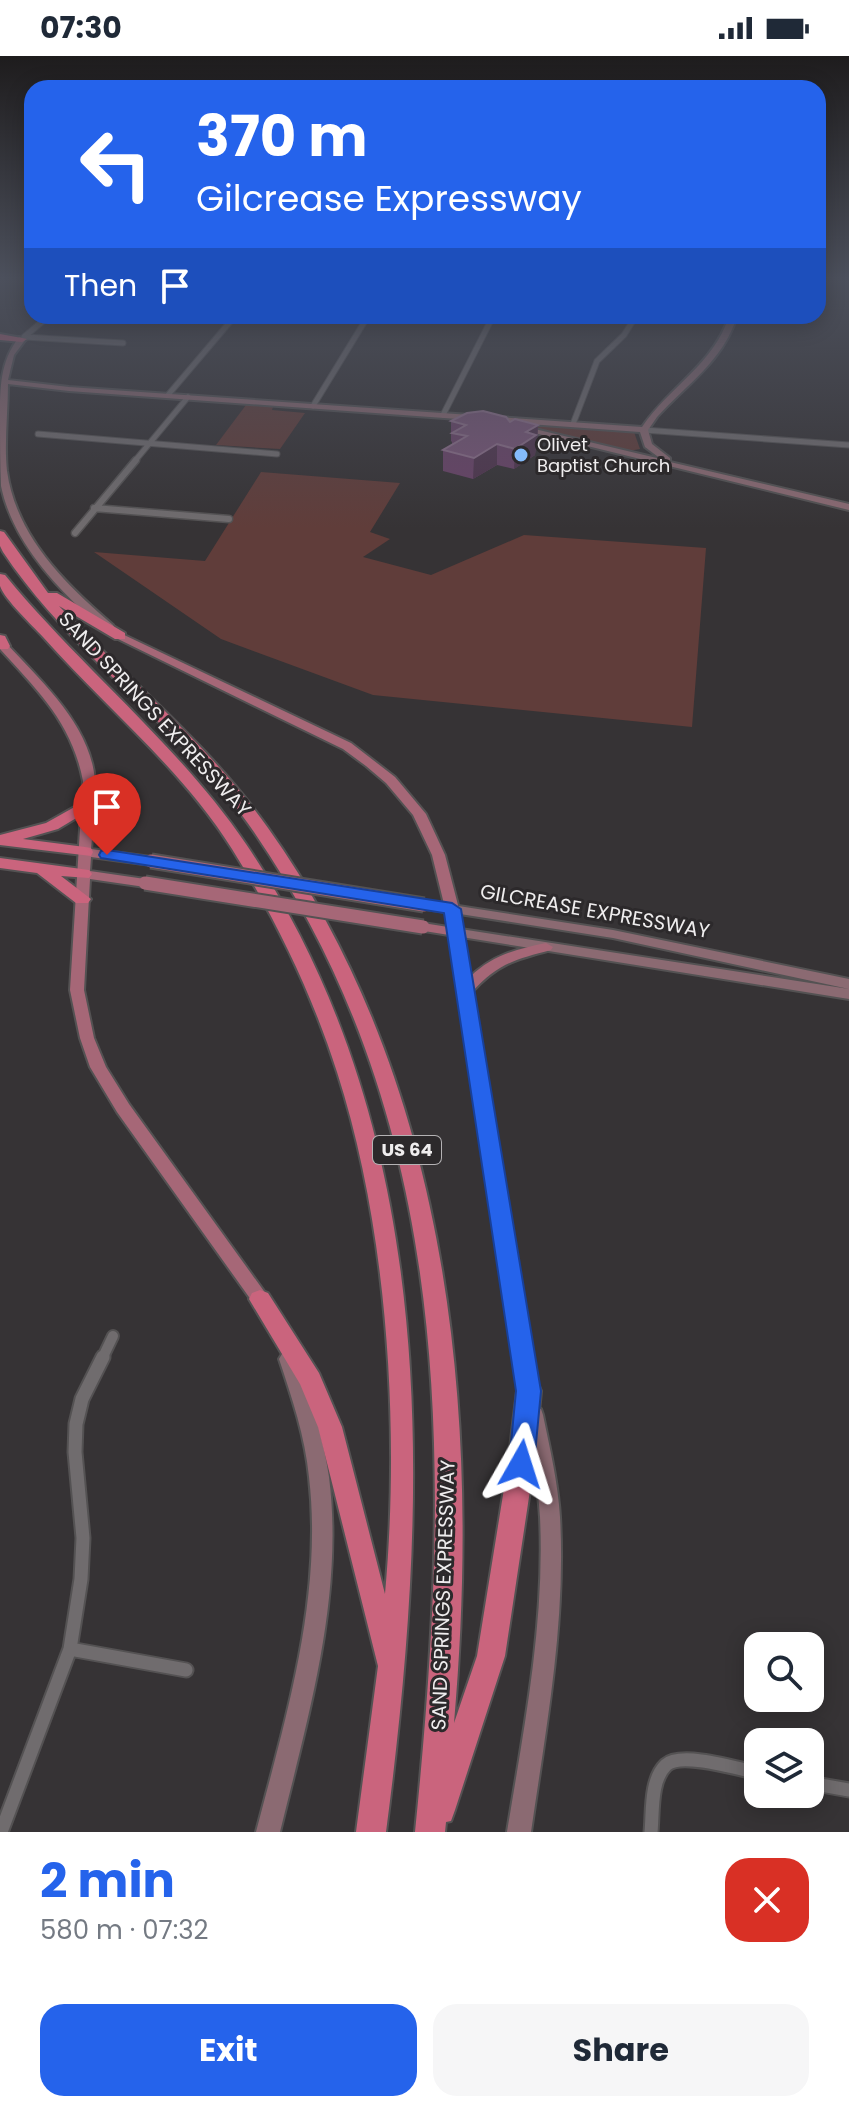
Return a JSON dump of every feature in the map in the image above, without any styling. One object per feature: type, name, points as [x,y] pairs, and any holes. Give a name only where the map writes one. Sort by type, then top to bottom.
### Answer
[{"type":"highway","name":"SAND SPRINGS EXPRESSWAY","points":[[0,535],[36,587],[222,781],[263,832],[312,905],[333,945],[384,1069],[408,1153],[428,1241],[447,1418],[448,1592],[431,1832]]},
{"type":"highway","name":"SAND SPRINGS EXPRESSWAY","points":[[0,578],[69,657],[168,759],[222,822],[254,869],[296,942],[340,1049],[367,1143],[379,1201],[398,1361],[400,1532],[391,1671],[371,1832]]},
{"type":"highway","points":[[36,587],[120,636]]},
{"type":"highway","points":[[0,840],[52,826],[87,805]]},
{"type":"highway","name":"GILCREASE EXPRESSWAY","points":[[0,840],[85,852]]},
{"type":"highway","name":"GILCREASE EXPRESSWAY","points":[[0,863],[83,874]]},
{"type":"highway","points":[[35,867],[82,899]]},
{"type":"highway","points":[[260,1299],[311,1380],[330,1427],[391,1671]]},
{"type":"highway","points":[[431,1832],[491,1656],[521,1464],[529,1391]]},
{"type":"main road","points":[[6,363],[2,383],[3,473],[21,526],[40,558],[69,592],[120,636],[323,733],[380,769],[418,810],[435,837],[452,909],[529,1391],[544,1465],[550,1520],[544,1640],[519,1832]]},
{"type":"main road","points":[[678,466],[651,448],[644,440],[644,430],[704,363]]},
{"type":"main road","points":[[2,383],[644,430]]},
{"type":"main road","points":[[573,424],[626,421],[657,413]]},
{"type":"main road","points":[[467,417],[849,507]]},
{"type":"main road","points":[[1,642],[77,734],[88,765],[77,990],[87,1038],[98,1067],[123,1108],[260,1299],[304,1403],[320,1481],[323,1558],[312,1649],[268,1832]]},
{"type":"main road","name":"GILCREASE EXPRESSWAY","points":[[85,852],[613,934],[849,984]]},
{"type":"main road","name":"GILCREASE EXPRESSWAY","points":[[83,874],[849,994]]},
{"type":"main road","points":[[464,992],[491,963],[512,953],[546,947]]},
{"type":"street","points":[[168,395],[195,363]]},
{"type":"street","points":[[313,406],[339,363]]},
{"type":"street","points":[[443,415],[469,363]]},
{"type":"street","points":[[573,424],[596,363]]},
{"type":"street","points":[[75,533],[188,397]]},
{"type":"street","points":[[644,430],[849,445]]},
{"type":"street","points":[[38,434],[277,454]]},
{"type":"street","points":[[94,508],[229,519]]},
{"type":"street","points":[[1,1832],[70,1649],[81,1579],[83,1538],[75,1452],[76,1424],[82,1399],[113,1336]]},
{"type":"street","points":[[70,1649],[186,1670]]},
{"type":"street","points":[[651,1832],[656,1789],[665,1765],[692,1761],[744,1770]]},
{"type":"street","points":[[824,1786],[849,1790]]},
{"type":"shaded area","points":[[246,405],[305,413],[280,449],[216,445]]},
{"type":"shaded area","points":[[516,424],[634,432],[640,449],[629,451]]},
{"type":"shaded area","points":[[261,472],[400,483],[370,532],[390,539],[363,557],[431,575],[524,535],[706,548],[692,727],[373,695],[221,639],[94,552],[205,561]]},
{"type":"building","points":[[483,411],[506,417],[510,422],[515,419],[538,425],[526,432],[536,435],[515,449],[497,444],[474,458],[443,450],[467,436],[452,433],[466,425],[451,421],[467,413]]},
{"type":"place","name":"Olivet Baptist Church","points":[[521,455]]},
{"type":"route","points":[[107,855],[452,909],[529,1391],[521,1464]]}]
